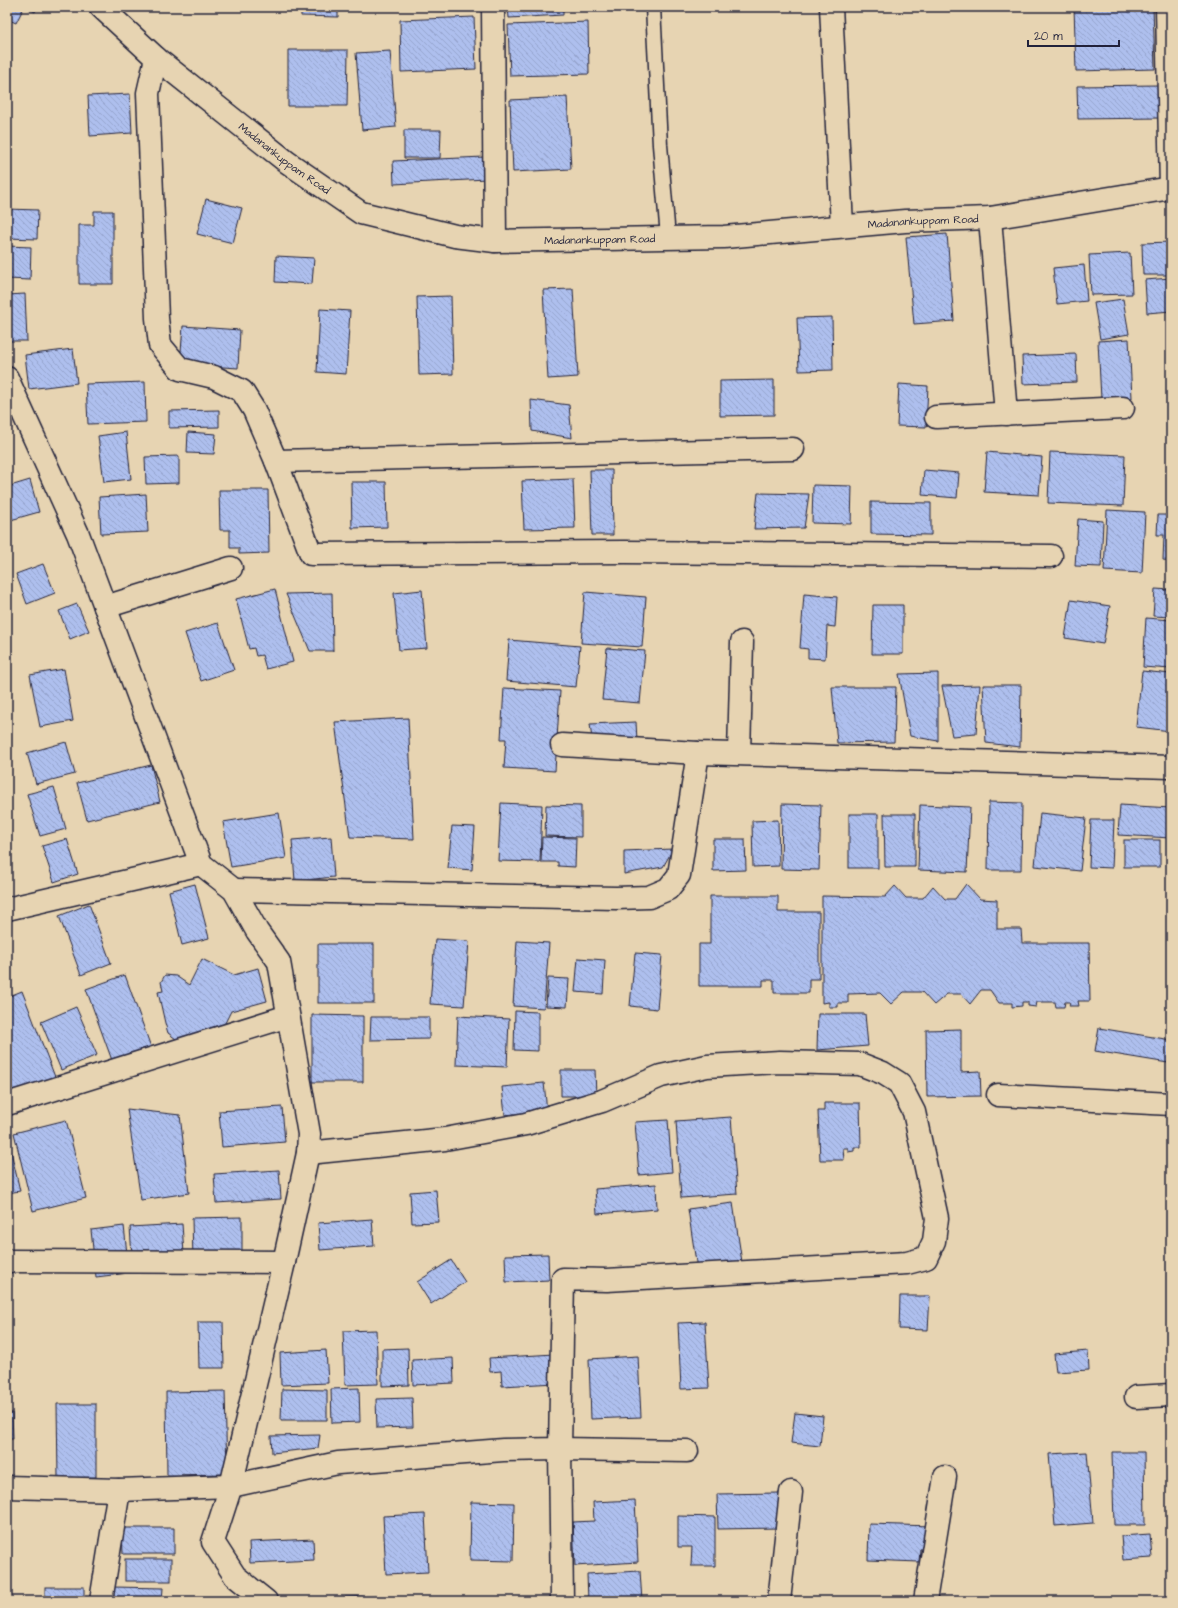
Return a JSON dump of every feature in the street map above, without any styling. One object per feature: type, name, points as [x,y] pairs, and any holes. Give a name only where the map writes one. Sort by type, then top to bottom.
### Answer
[{"type":"street","name":"Madanankuppam Road","points":[[101,7],[156,58],[287,162],[361,213],[455,236],[495,241],[724,237],[905,221],[990,218],[1171,188]]},
{"type":"street","points":[[493,7],[495,241]]},
{"type":"street","points":[[831,7],[842,226]]},
{"type":"street","points":[[1167,7],[1171,188]]},
{"type":"street","points":[[156,58],[148,93],[156,318],[160,345],[180,369],[214,377],[242,391],[254,410],[276,461],[311,554],[625,552],[1051,556]]},
{"type":"street","points":[[990,218],[1006,414]]},
{"type":"street","points":[[7,378],[78,534],[201,864],[234,890],[256,931],[279,962],[309,1134],[308,1153],[231,1486],[213,1542],[235,1576],[266,1601]]},
{"type":"street","points":[[936,417],[1123,408]]},
{"type":"street","points":[[276,461],[793,449]]},
{"type":"street","points":[[105,607],[231,568]]},
{"type":"street","points":[[739,753],[742,642]]},
{"type":"street","points":[[562,745],[698,753],[739,753],[1171,767]]},
{"type":"street","points":[[234,890],[616,898],[649,897],[668,889],[679,875],[698,753]]},
{"type":"street","points":[[7,909],[201,864]]},
{"type":"street","points":[[7,1104],[288,1016]]},
{"type":"street","points":[[308,1153],[445,1139],[526,1124],[602,1100],[662,1076],[707,1066],[780,1062],[860,1064],[883,1073],[899,1083],[914,1112],[937,1218],[934,1241],[926,1258],[899,1263],[607,1280],[563,1279],[560,1449],[562,1601]]},
{"type":"street","points":[[998,1095],[1171,1104]]},
{"type":"street","points":[[7,1261],[284,1262]]},
{"type":"street","points":[[1136,1397],[1171,1395]]},
{"type":"street","points":[[7,1487],[119,1490],[231,1486],[338,1463],[503,1450],[560,1449],[687,1452]]},
{"type":"street","points":[[925,1601],[945,1477]]},
{"type":"street","points":[[101,1601],[119,1490]]},
{"type":"street","points":[[779,1601],[790,1492]]},
{"type":"lane","points":[[653,7],[660,145],[668,237]]},
{"type":"building","points":[[7,7],[24,7],[16,23],[7,19]]},
{"type":"building","points":[[25,7],[37,7],[35,12]]},
{"type":"building","points":[[301,7],[338,7],[338,17],[301,16]]},
{"type":"building","points":[[508,7],[563,7],[563,15],[509,18]]},
{"type":"building","points":[[1074,7],[1153,7],[1155,69],[1076,71]]},
{"type":"building","points":[[474,17],[476,69],[401,72],[400,20]]},
{"type":"building","points":[[588,22],[589,74],[510,76],[508,25]]},
{"type":"building","points":[[288,50],[348,50],[347,106],[288,106]]},
{"type":"building","points":[[390,51],[396,127],[362,130],[356,53]]},
{"type":"building","points":[[1159,85],[1160,118],[1078,119],[1077,86]]},
{"type":"building","points":[[130,94],[132,133],[90,136],[88,96]]},
{"type":"building","points":[[567,97],[571,169],[513,172],[510,100]]},
{"type":"building","points":[[404,130],[441,130],[440,158],[404,158]]},
{"type":"building","points":[[484,157],[486,179],[394,184],[393,161]]},
{"type":"building","points":[[206,199],[242,208],[233,243],[197,234]]},
{"type":"building","points":[[7,209],[38,210],[37,239],[7,238]]},
{"type":"building","points":[[94,211],[113,211],[113,284],[79,284],[79,225],[94,225]]},
{"type":"building","points":[[947,234],[954,321],[914,324],[906,237]]},
{"type":"building","points":[[1171,242],[1171,275],[1143,275],[1142,243]]},
{"type":"building","points":[[7,246],[31,247],[30,280],[7,279]]},
{"type":"building","points":[[1130,253],[1132,294],[1091,295],[1089,255]]},
{"type":"building","points":[[276,256],[314,258],[312,284],[275,282]]},
{"type":"building","points":[[1084,265],[1087,301],[1057,304],[1053,268]]},
{"type":"building","points":[[1171,278],[1171,311],[1147,313],[1145,280]]},
{"type":"building","points":[[573,289],[578,377],[548,379],[543,290]]},
{"type":"building","points":[[25,294],[27,341],[7,341],[7,295]]},
{"type":"building","points":[[451,296],[453,374],[419,375],[417,297]]},
{"type":"building","points":[[1123,299],[1129,334],[1100,339],[1094,303]]},
{"type":"building","points":[[320,309],[350,311],[346,374],[317,372]]},
{"type":"building","points":[[832,317],[833,370],[799,371],[797,318]]},
{"type":"building","points":[[183,326],[240,330],[238,368],[180,364]]},
{"type":"building","points":[[1129,339],[1132,398],[1101,399],[1098,341]]},
{"type":"building","points":[[73,349],[77,383],[29,389],[25,355]]},
{"type":"building","points":[[1076,354],[1077,382],[1023,384],[1022,356]]},
{"type":"building","points":[[774,380],[774,415],[720,416],[720,381]]},
{"type":"building","points":[[145,382],[146,422],[88,424],[86,384]]},
{"type":"building","points":[[899,384],[928,386],[926,427],[897,426]]},
{"type":"building","points":[[531,400],[569,405],[572,438],[532,431]]},
{"type":"building","points":[[219,410],[219,427],[169,428],[169,411]]},
{"type":"building","points":[[126,432],[131,479],[104,482],[98,436]]},
{"type":"building","points":[[188,432],[216,434],[214,454],[187,453]]},
{"type":"building","points":[[987,452],[1042,457],[1039,495],[984,492]]},
{"type":"building","points":[[1050,452],[1125,455],[1123,506],[1048,503]]},
{"type":"building","points":[[179,456],[179,483],[146,484],[145,457]]},
{"type":"building","points":[[590,470],[612,470],[613,535],[592,535]]},
{"type":"building","points":[[924,470],[959,473],[957,498],[922,495]]},
{"type":"building","points":[[573,479],[575,528],[524,529],[522,481]]},
{"type":"building","points":[[30,480],[39,512],[7,521],[7,487]]},
{"type":"building","points":[[351,482],[386,482],[387,527],[352,528]]},
{"type":"building","points":[[813,485],[852,486],[851,524],[812,523]]},
{"type":"building","points":[[219,490],[268,490],[269,553],[239,554],[239,548],[230,548],[230,530],[220,530]]},
{"type":"building","points":[[758,493],[809,494],[804,528],[754,529]]},
{"type":"building","points":[[146,494],[148,532],[101,534],[99,497]]},
{"type":"building","points":[[871,502],[931,503],[931,535],[871,534]]},
{"type":"building","points":[[1107,510],[1145,512],[1142,573],[1104,571]]},
{"type":"building","points":[[1158,515],[1171,515],[1171,561],[1163,560],[1164,535],[1157,535]]},
{"type":"building","points":[[1078,519],[1103,521],[1101,567],[1075,566]]},
{"type":"building","points":[[43,564],[55,593],[27,604],[16,574]]},
{"type":"building","points":[[275,589],[293,662],[266,669],[262,655],[256,656],[254,648],[249,649],[236,599]]},
{"type":"building","points":[[1155,589],[1171,590],[1171,617],[1153,616]]},
{"type":"building","points":[[422,590],[427,648],[399,650],[394,593]]},
{"type":"building","points":[[585,592],[646,597],[642,647],[581,643]]},
{"type":"building","points":[[332,593],[333,651],[310,651],[286,594]]},
{"type":"building","points":[[804,594],[837,597],[835,627],[827,626],[825,659],[808,658],[808,649],[800,648]]},
{"type":"building","points":[[1071,600],[1110,606],[1103,644],[1065,638]]},
{"type":"building","points":[[77,604],[89,631],[70,639],[59,611]]},
{"type":"building","points":[[873,605],[903,605],[903,654],[872,654]]},
{"type":"building","points":[[1146,618],[1171,620],[1171,669],[1143,667]]},
{"type":"building","points":[[218,623],[234,670],[201,681],[185,633]]},
{"type":"building","points":[[509,640],[580,646],[576,687],[506,681]]},
{"type":"building","points":[[607,648],[645,651],[640,703],[602,700]]},
{"type":"building","points":[[64,669],[73,721],[40,727],[30,675]]},
{"type":"building","points":[[1142,671],[1171,674],[1171,731],[1136,727]]},
{"type":"building","points":[[938,673],[938,741],[910,736],[899,674]]},
{"type":"building","points":[[980,685],[976,734],[952,736],[942,686]]},
{"type":"building","points":[[983,685],[1021,685],[1020,747],[986,743]]},
{"type":"building","points":[[832,687],[896,687],[894,742],[837,743]]},
{"type":"building","points":[[504,688],[560,691],[555,771],[504,768],[506,739],[501,739]]},
{"type":"building","points":[[408,718],[414,839],[350,837],[335,722]]},
{"type":"building","points":[[636,722],[637,741],[592,739],[590,724]]},
{"type":"building","points":[[66,742],[75,774],[36,784],[27,753]]},
{"type":"building","points":[[151,765],[160,802],[87,820],[77,783]]},
{"type":"building","points":[[54,787],[66,829],[40,836],[27,794]]},
{"type":"building","points":[[989,802],[1022,803],[1021,870],[988,870]]},
{"type":"building","points":[[501,803],[542,805],[540,862],[498,861]]},
{"type":"building","points":[[782,804],[821,805],[819,870],[781,869]]},
{"type":"building","points":[[546,805],[581,806],[581,837],[545,836]]},
{"type":"building","points":[[920,805],[970,807],[967,872],[918,870]]},
{"type":"building","points":[[1120,805],[1171,808],[1171,838],[1118,835]]},
{"type":"building","points":[[279,813],[286,858],[231,867],[223,822]]},
{"type":"building","points":[[1040,813],[1086,818],[1080,871],[1035,866]]},
{"type":"building","points":[[849,814],[878,814],[878,868],[849,868]]},
{"type":"building","points":[[884,814],[915,814],[915,867],[885,867]]},
{"type":"building","points":[[778,820],[779,866],[753,867],[752,821]]},
{"type":"building","points":[[1091,820],[1114,820],[1112,868],[1089,867]]},
{"type":"building","points":[[452,826],[475,827],[472,870],[448,868]]},
{"type":"building","points":[[331,837],[334,877],[295,881],[292,840]]},
{"type":"building","points":[[542,837],[576,838],[575,867],[558,866],[558,862],[541,862]]},
{"type":"building","points":[[67,839],[78,874],[54,882],[42,846]]},
{"type":"building","points":[[713,839],[745,839],[746,870],[713,871]]},
{"type":"building","points":[[1124,840],[1160,840],[1160,867],[1124,867]]},
{"type":"building","points":[[673,849],[663,867],[624,874],[624,851]]},
{"type":"building","points":[[195,884],[209,938],[182,945],[169,891]]},
{"type":"building","points":[[966,884],[980,899],[997,900],[997,929],[1021,929],[1022,943],[1089,943],[1090,1001],[1078,1001],[1079,1006],[1069,1006],[1070,1002],[1065,1002],[1064,1007],[1056,1007],[1055,1002],[1037,1002],[1036,1007],[1028,1006],[1028,1002],[1022,1002],[1022,1006],[1012,1007],[1012,1003],[999,1003],[990,990],[981,990],[970,1004],[961,994],[947,994],[934,1005],[922,992],[904,992],[891,1004],[880,993],[848,994],[848,1003],[838,1003],[838,1007],[829,1007],[829,1002],[822,1003],[822,896],[885,897],[895,886],[906,898],[923,898],[933,886],[945,899],[955,899]]},
{"type":"building","points":[[710,896],[778,896],[778,912],[819,912],[819,979],[809,979],[809,993],[774,993],[774,980],[763,980],[763,986],[699,986],[699,944],[710,944]]},
{"type":"building","points":[[89,904],[111,963],[81,975],[59,916]]},
{"type":"building","points":[[435,939],[469,941],[464,1006],[430,1004]]},
{"type":"building","points":[[517,941],[549,943],[544,1008],[513,1006]]},
{"type":"building","points":[[318,944],[374,944],[374,1003],[318,1003]]},
{"type":"building","points":[[635,953],[662,955],[657,1009],[630,1006]]},
{"type":"building","points":[[578,958],[605,960],[603,994],[575,992]]},
{"type":"building","points":[[202,959],[234,975],[258,968],[267,1001],[231,1011],[220,1033],[183,1040],[176,1039],[168,1033],[165,1023],[158,992],[163,991],[161,982],[165,975],[176,976],[189,985]]},
{"type":"building","points":[[125,975],[152,1050],[113,1063],[86,989]]},
{"type":"building","points":[[548,978],[569,979],[567,1007],[546,1006]]},
{"type":"building","points":[[22,991],[55,1077],[7,1095],[7,997]]},
{"type":"building","points":[[76,1007],[97,1055],[61,1070],[41,1022]]},
{"type":"building","points":[[515,1011],[538,1012],[538,1051],[514,1050]]},
{"type":"building","points":[[818,1014],[865,1014],[868,1046],[817,1050]]},
{"type":"building","points":[[312,1015],[363,1016],[363,1082],[312,1082]]},
{"type":"building","points":[[458,1016],[509,1019],[507,1067],[456,1065]]},
{"type":"building","points":[[371,1017],[429,1017],[429,1039],[370,1040]]},
{"type":"building","points":[[1099,1028],[1171,1040],[1168,1063],[1095,1051]]},
{"type":"building","points":[[961,1029],[961,1072],[980,1071],[981,1096],[927,1097],[926,1030]]},
{"type":"building","points":[[561,1070],[595,1070],[596,1096],[561,1096]]},
{"type":"building","points":[[544,1083],[547,1111],[505,1115],[502,1087]]},
{"type":"building","points":[[824,1103],[860,1103],[861,1147],[854,1147],[854,1151],[848,1152],[848,1148],[843,1148],[844,1160],[820,1160],[818,1111],[824,1111]]},
{"type":"building","points":[[282,1107],[285,1142],[222,1147],[219,1111]]},
{"type":"building","points":[[127,1109],[180,1115],[189,1193],[141,1200]]},
{"type":"building","points":[[731,1117],[737,1194],[681,1198],[676,1121]]},
{"type":"building","points":[[66,1120],[86,1198],[33,1211],[14,1133]]},
{"type":"building","points":[[668,1120],[672,1172],[639,1175],[635,1122]]},
{"type":"building","points":[[7,1147],[10,1147],[20,1191],[7,1193]]},
{"type":"building","points":[[279,1170],[281,1199],[216,1203],[214,1174]]},
{"type":"building","points":[[656,1184],[657,1209],[597,1214],[595,1189]]},
{"type":"building","points":[[436,1190],[439,1222],[412,1223],[410,1192]]},
{"type":"building","points":[[733,1203],[742,1262],[697,1269],[688,1209]]},
{"type":"building","points":[[242,1217],[242,1260],[193,1260],[192,1218]]},
{"type":"building","points":[[372,1219],[374,1246],[320,1250],[318,1223]]},
{"type":"building","points":[[182,1224],[185,1269],[133,1272],[130,1227]]},
{"type":"building","points":[[124,1226],[129,1273],[96,1277],[91,1230]]},
{"type":"building","points":[[548,1254],[549,1280],[506,1282],[505,1255]]},
{"type":"building","points":[[451,1260],[465,1282],[431,1304],[417,1282]]},
{"type":"building","points":[[900,1296],[930,1296],[928,1330],[899,1329]]},
{"type":"building","points":[[198,1322],[223,1322],[224,1368],[199,1368]]},
{"type":"building","points":[[705,1322],[709,1388],[681,1389],[678,1323]]},
{"type":"building","points":[[376,1330],[378,1384],[345,1385],[343,1331]]},
{"type":"building","points":[[408,1348],[409,1385],[382,1386],[382,1349]]},
{"type":"building","points":[[326,1350],[328,1383],[281,1385],[280,1353]]},
{"type":"building","points":[[1088,1351],[1089,1370],[1056,1372],[1054,1354]]},
{"type":"building","points":[[554,1354],[555,1383],[502,1386],[501,1371],[490,1372],[489,1358]]},
{"type":"building","points":[[638,1356],[641,1417],[591,1419],[589,1359]]},
{"type":"building","points":[[453,1358],[454,1383],[413,1385],[412,1360]]},
{"type":"building","points":[[359,1388],[360,1422],[332,1423],[331,1389]]},
{"type":"building","points":[[282,1389],[327,1390],[327,1420],[281,1420]]},
{"type":"building","points":[[225,1391],[227,1474],[167,1475],[166,1392]]},
{"type":"building","points":[[412,1398],[413,1427],[377,1428],[376,1399]]},
{"type":"building","points":[[57,1404],[96,1404],[96,1477],[58,1478]]},
{"type":"building","points":[[7,1413],[12,1413],[13,1439],[7,1439]]},
{"type":"building","points":[[795,1413],[823,1416],[820,1446],[791,1443]]},
{"type":"building","points":[[320,1435],[318,1448],[272,1453],[271,1436]]},
{"type":"building","points":[[1087,1452],[1093,1523],[1055,1526],[1049,1454]]},
{"type":"building","points":[[1112,1452],[1144,1452],[1145,1525],[1114,1525]]},
{"type":"building","points":[[779,1493],[779,1528],[718,1529],[717,1494]]},
{"type":"building","points":[[635,1500],[638,1562],[575,1566],[573,1522],[594,1521],[593,1502]]},
{"type":"building","points":[[471,1502],[514,1503],[513,1561],[470,1560]]},
{"type":"building","points":[[425,1514],[428,1572],[386,1574],[383,1516]]},
{"type":"building","points":[[678,1516],[715,1517],[715,1566],[691,1566],[692,1547],[678,1547]]},
{"type":"building","points":[[869,1524],[931,1526],[930,1549],[920,1549],[919,1562],[868,1560]]},
{"type":"building","points":[[122,1528],[174,1528],[174,1554],[123,1554]]},
{"type":"building","points":[[1150,1534],[1152,1558],[1123,1560],[1121,1536]]},
{"type":"building","points":[[313,1539],[314,1560],[250,1563],[249,1542]]},
{"type":"building","points":[[125,1559],[171,1559],[171,1581],[125,1581]]},
{"type":"building","points":[[640,1571],[642,1601],[588,1601],[587,1574]]},
{"type":"building","points":[[45,1587],[84,1587],[84,1601],[45,1601]]},
{"type":"building","points":[[113,1587],[163,1588],[162,1601],[113,1601]]},
{"type":"building","points":[[380,1596],[380,1601],[345,1601],[345,1597]]}]
